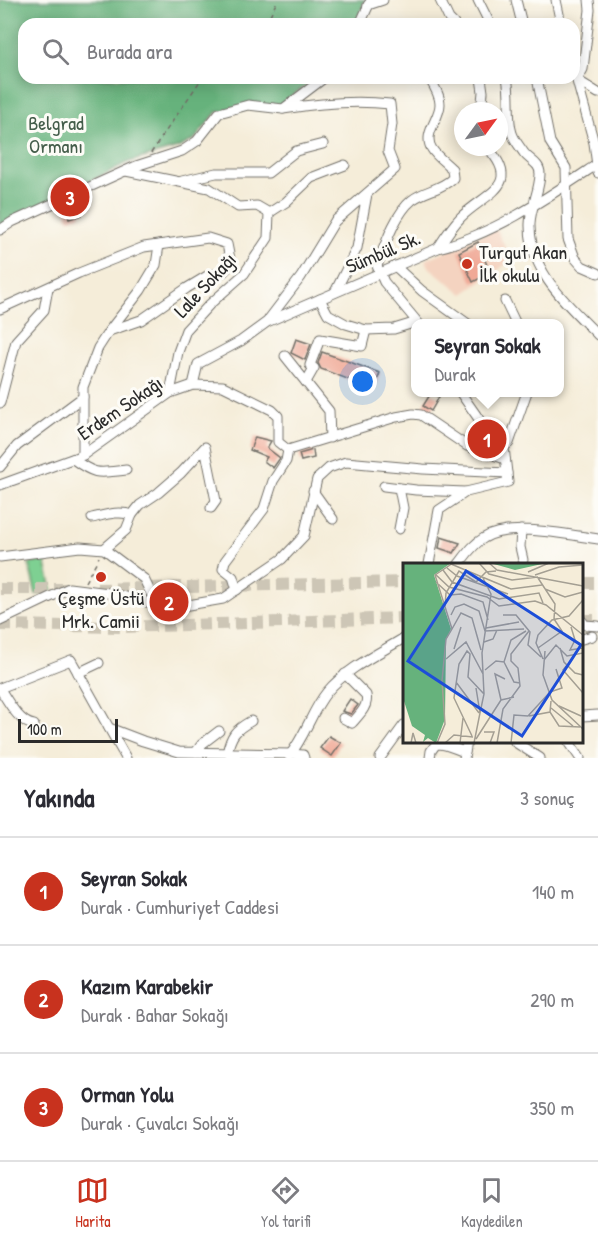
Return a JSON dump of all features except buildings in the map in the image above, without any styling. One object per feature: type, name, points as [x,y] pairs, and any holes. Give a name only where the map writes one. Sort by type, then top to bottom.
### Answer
[{"type":"street","points":[[363,18],[370,3],[383,0]]},
{"type":"street","points":[[440,0],[449,18]]},
{"type":"street","points":[[478,0],[487,18]]},
{"type":"street","points":[[516,0],[520,18]]},
{"type":"street","points":[[556,0],[560,18]]},
{"type":"street","points":[[580,75],[584,69],[589,0]]},
{"type":"street","points":[[580,82],[598,93]]},
{"type":"street","points":[[283,109],[316,84]]},
{"type":"street","points":[[415,319],[384,282],[377,266],[392,227],[412,200],[445,185],[453,177],[452,169],[431,149],[429,140],[440,105],[432,84]]},
{"type":"street","points":[[482,84],[482,102]]},
{"type":"street","points":[[508,84],[511,131],[525,155],[537,164],[540,174],[536,203],[530,222],[536,259],[546,279],[598,335]]},
{"type":"street","points":[[538,84],[550,142],[566,168],[568,239],[575,258],[582,266],[596,270]]},
{"type":"street","points":[[578,84],[594,142],[597,166]]},
{"type":"street","points":[[0,230],[12,222],[126,171],[182,151],[197,141],[219,113],[248,105],[283,109],[326,102],[361,101],[390,104],[392,124],[388,152],[395,169],[335,221],[301,277],[267,322]]},
{"type":"street","points":[[177,183],[216,173],[268,173],[296,151],[323,144]]},
{"type":"street","points":[[438,248],[461,217],[488,196],[501,179],[502,167],[495,156]]},
{"type":"street","points":[[126,171],[208,188],[238,207],[257,207],[269,213],[286,202],[311,178],[345,165]]},
{"type":"street","name":"Sümbül Sk.","points":[[193,385],[198,364],[241,340],[267,322],[438,248],[487,231],[597,166]]},
{"type":"street","points":[[336,292],[357,248],[367,194]]},
{"type":"street","name":"Lale Sokağı","points":[[170,393],[178,352],[186,330],[210,304],[244,274],[268,238],[269,213]]},
{"type":"street","points":[[0,309],[79,273],[144,247],[208,238],[227,244],[231,264],[223,272],[207,276],[141,320],[109,331]]},
{"type":"street","points":[[83,455],[83,387],[98,348],[141,290],[156,265],[159,245]]},
{"type":"street","points":[[395,266],[422,291],[461,319]]},
{"type":"street","points":[[0,403],[16,341],[44,310],[48,288]]},
{"type":"street","points":[[320,299],[328,314],[346,324],[366,330],[394,329],[411,325]]},
{"type":"street","points":[[505,301],[514,319]]},
{"type":"street","points":[[306,382],[314,368],[310,365],[320,339],[362,346],[366,330]]},
{"type":"street","points":[[285,356],[329,411],[330,438]]},
{"type":"street","points":[[193,385],[223,386],[272,410],[278,416],[278,442],[288,450]]},
{"type":"street","name":"Erdem Sokağı","points":[[0,485],[83,455],[170,393],[193,385]]},
{"type":"street","points":[[0,467],[17,446],[83,397]]},
{"type":"street","points":[[384,486],[424,491],[466,492],[506,483],[508,480],[504,447],[481,422],[463,397]]},
{"type":"street","points":[[504,447],[509,443],[522,397]]},
{"type":"street","points":[[288,450],[396,417],[413,414],[421,415],[467,446],[505,459]]},
{"type":"street","points":[[104,549],[126,530],[132,515],[140,505],[181,473],[205,447],[216,501],[211,508]]},
{"type":"street","points":[[237,590],[232,577],[223,569],[225,561],[264,508],[273,481],[286,461],[288,450]]},
{"type":"street","points":[[73,459],[97,473],[126,470]]},
{"type":"street","points":[[0,621],[69,588],[109,593],[171,608],[223,599],[282,559],[304,536],[316,479],[329,468],[346,462],[507,473]]},
{"type":"street","points":[[399,488],[403,508],[399,529]]},
{"type":"street","points":[[313,491],[333,519]]},
{"type":"street","points":[[429,563],[439,510],[466,492]]},
{"type":"street","points":[[92,518],[111,513],[132,515]]},
{"type":"street","points":[[521,530],[520,547],[523,560]]},
{"type":"street","points":[[460,563],[474,545],[485,537],[500,531],[521,530],[598,539]]},
{"type":"street","points":[[0,557],[80,547],[104,549],[144,579],[157,606]]},
{"type":"street","points":[[583,622],[585,625],[598,626]]},
{"type":"street","points":[[583,639],[592,636]]},
{"type":"street","points":[[289,756],[326,693],[345,674],[403,639]]},
{"type":"street","points":[[34,724],[28,724],[20,717],[0,689],[70,660],[126,758]]},
{"type":"street","points":[[78,672],[99,663]]},
{"type":"street","points":[[343,717],[352,723],[367,704],[367,699],[345,674]]},
{"type":"street","points":[[583,716],[598,715]]},
{"type":"street","points":[[227,753],[230,738],[240,727],[251,721]]},
{"type":"street","points":[[109,728],[179,755],[196,752],[303,755],[304,758]]},
{"type":"street","points":[[380,758],[403,728]]},
{"type":"street","points":[[196,752],[202,744],[219,731]]},
{"type":"street","points":[[518,743],[540,758]]},
{"type":"street","points":[[570,743],[580,758]]},
{"type":"street","points":[[430,758],[431,751],[436,744],[445,744],[464,755]]},
{"type":"path","points":[[270,18],[278,0]]},
{"type":"path","points":[[143,164],[198,84]]},
{"type":"path","points":[[81,590],[104,549]]},
{"type":"shaded area","name":"Turgut Akan İlk okulu","points":[[496,229],[512,260],[463,294],[430,268],[425,260]]},
{"type":"green space","name":"Belgrad Ormanı","points":[[0,0],[365,0],[358,18],[18,18],[18,84],[308,84],[280,105],[217,112],[194,140],[178,148],[129,162],[0,225]]},
{"type":"green space","points":[[45,560],[52,590],[36,594],[29,564]]},
{"type":"tunnel","points":[[97,589],[403,582]]},
{"type":"tunnel","points":[[583,583],[598,583]]},
{"type":"tunnel","points":[[0,589],[73,589]]},
{"type":"tunnel","points":[[0,625],[124,627],[403,618]]},
{"type":"tunnel","points":[[583,620],[598,620]]},
{"type":"place","name":"Orman Yolu","points":[[70,197]]},
{"type":"place","name":"Turgut Akan İlk okulu","points":[[467,264]]},
{"type":"place","name":"Seyran Sokak","points":[[487,439]]},
{"type":"place","name":"Çeşme Üstü Mrk. Camii","points":[[101,577]]},
{"type":"place","name":"Kazım Karabekir","points":[[169,602]]}]
